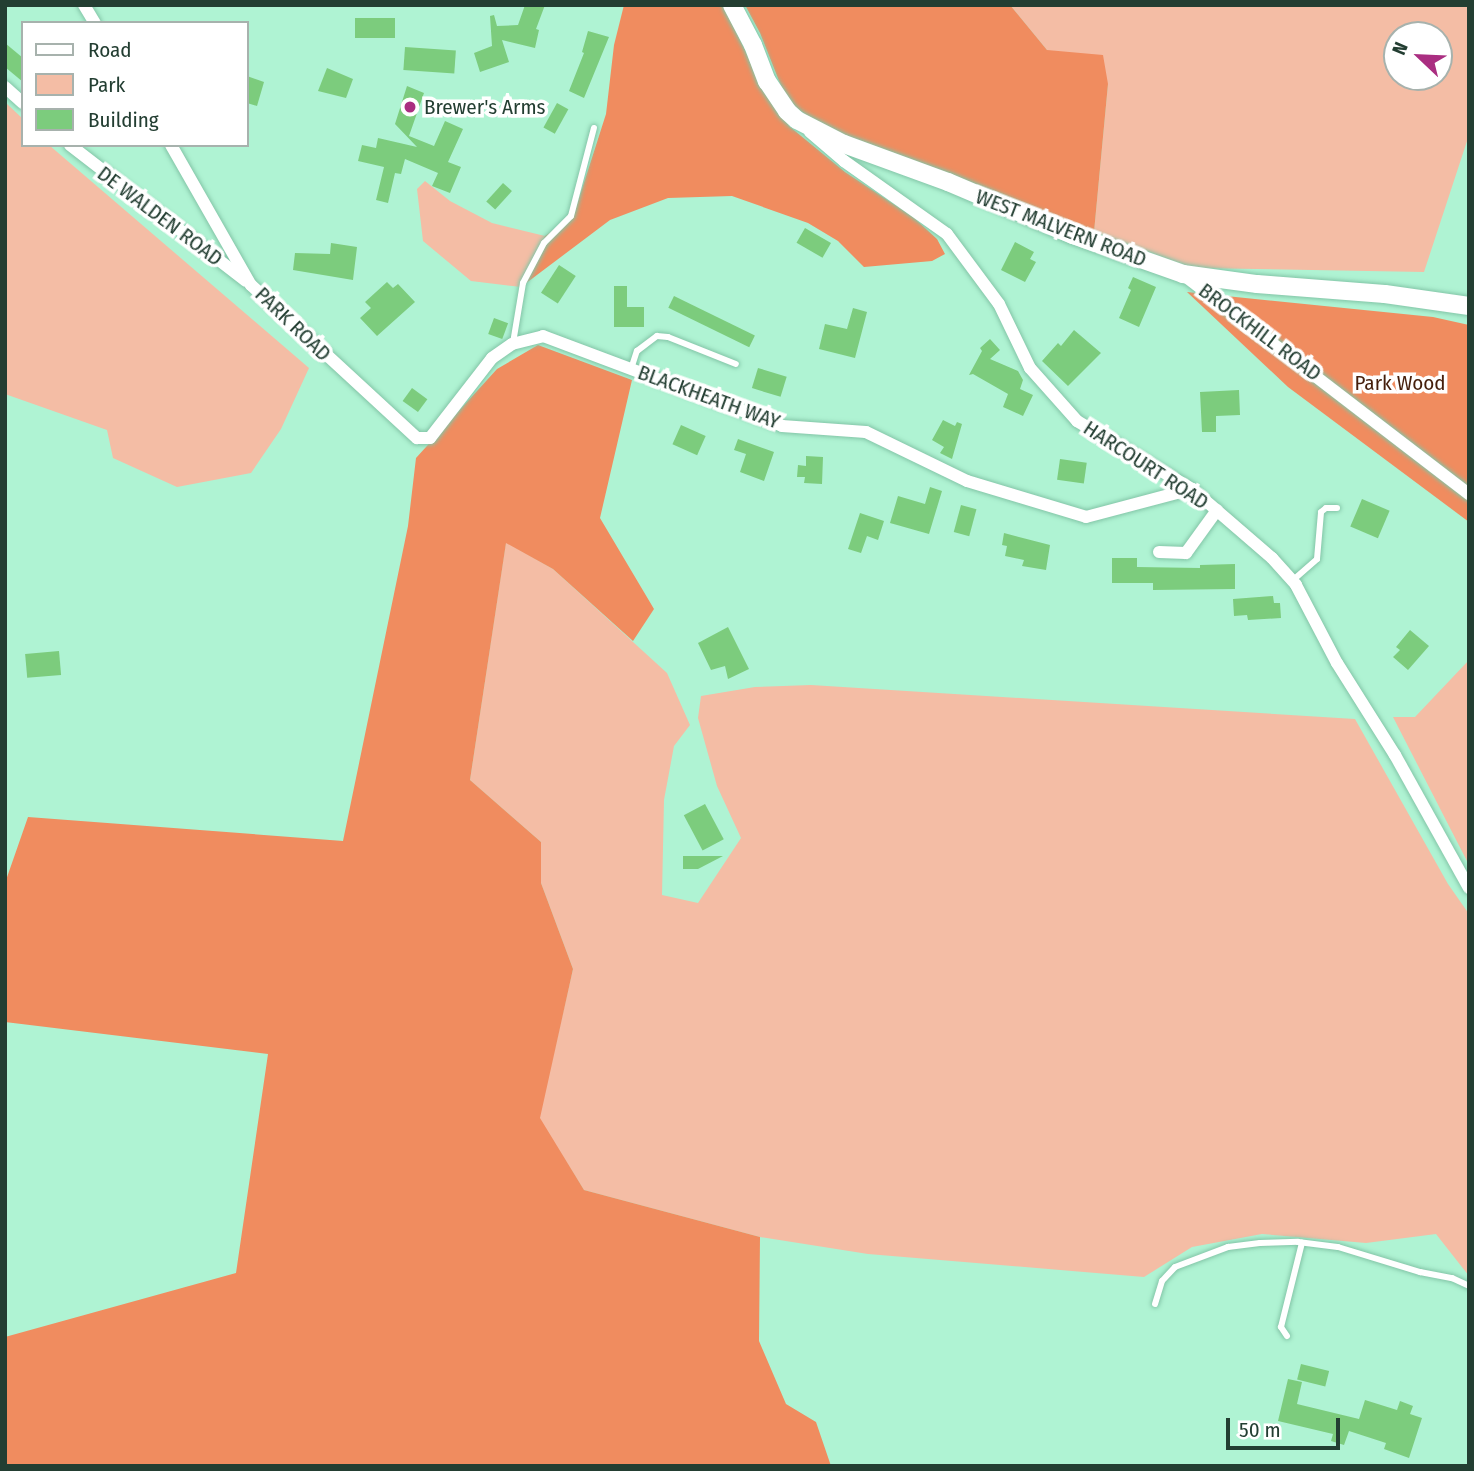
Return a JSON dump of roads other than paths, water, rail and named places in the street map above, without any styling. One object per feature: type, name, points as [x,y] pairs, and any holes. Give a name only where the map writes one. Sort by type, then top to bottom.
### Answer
[{"type":"main road","name":"WEST MALVERN ROAD","points":[[732,5],[754,45],[767,81],[797,120],[844,144],[1073,235],[1183,274],[1257,284],[1385,294],[1469,306]]},
{"type":"street","points":[[84,5],[94,21]]},
{"type":"street","points":[[5,87],[21,101]]},
{"type":"street","name":"HARCOURT ROAD","points":[[797,120],[844,161],[947,234],[999,304],[1030,368],[1077,421],[1192,489],[1272,558],[1292,581],[1469,888]]},
{"type":"street","name":"DE WALDEN ROAD","points":[[73,147],[251,285]]},
{"type":"street","name":"PARK ROAD","points":[[172,147],[251,285],[417,438],[425,439]]},
{"type":"street","name":"BROCKHILL ROAD","points":[[1183,274],[1469,494]]},
{"type":"street","name":"BLACKHEATH WAY","points":[[425,439],[432,435],[492,358],[512,344],[542,336],[782,425],[866,432],[967,481],[1086,517],[1192,489]]},
{"type":"street","points":[[1159,552],[1186,553],[1217,510]]},
{"type":"lane","points":[[512,344],[523,283],[544,243],[571,216],[594,128]]},
{"type":"lane","points":[[631,369],[637,351],[657,336],[668,337],[736,364]]},
{"type":"lane","points":[[1292,581],[1317,559],[1321,512],[1326,508],[1337,508]]},
{"type":"lane","points":[[1287,1336],[1281,1327],[1302,1243]]},
{"type":"lane","points":[[1155,1304],[1162,1281],[1175,1267],[1202,1255],[1239,1246],[1302,1243],[1338,1247],[1420,1272],[1452,1278],[1469,1286]]},
{"type":"place","name":"Brewer's Arms","points":[[410,107]]},
{"type":"park label","name":"Park Wood","points":[[1400,383]]}]
